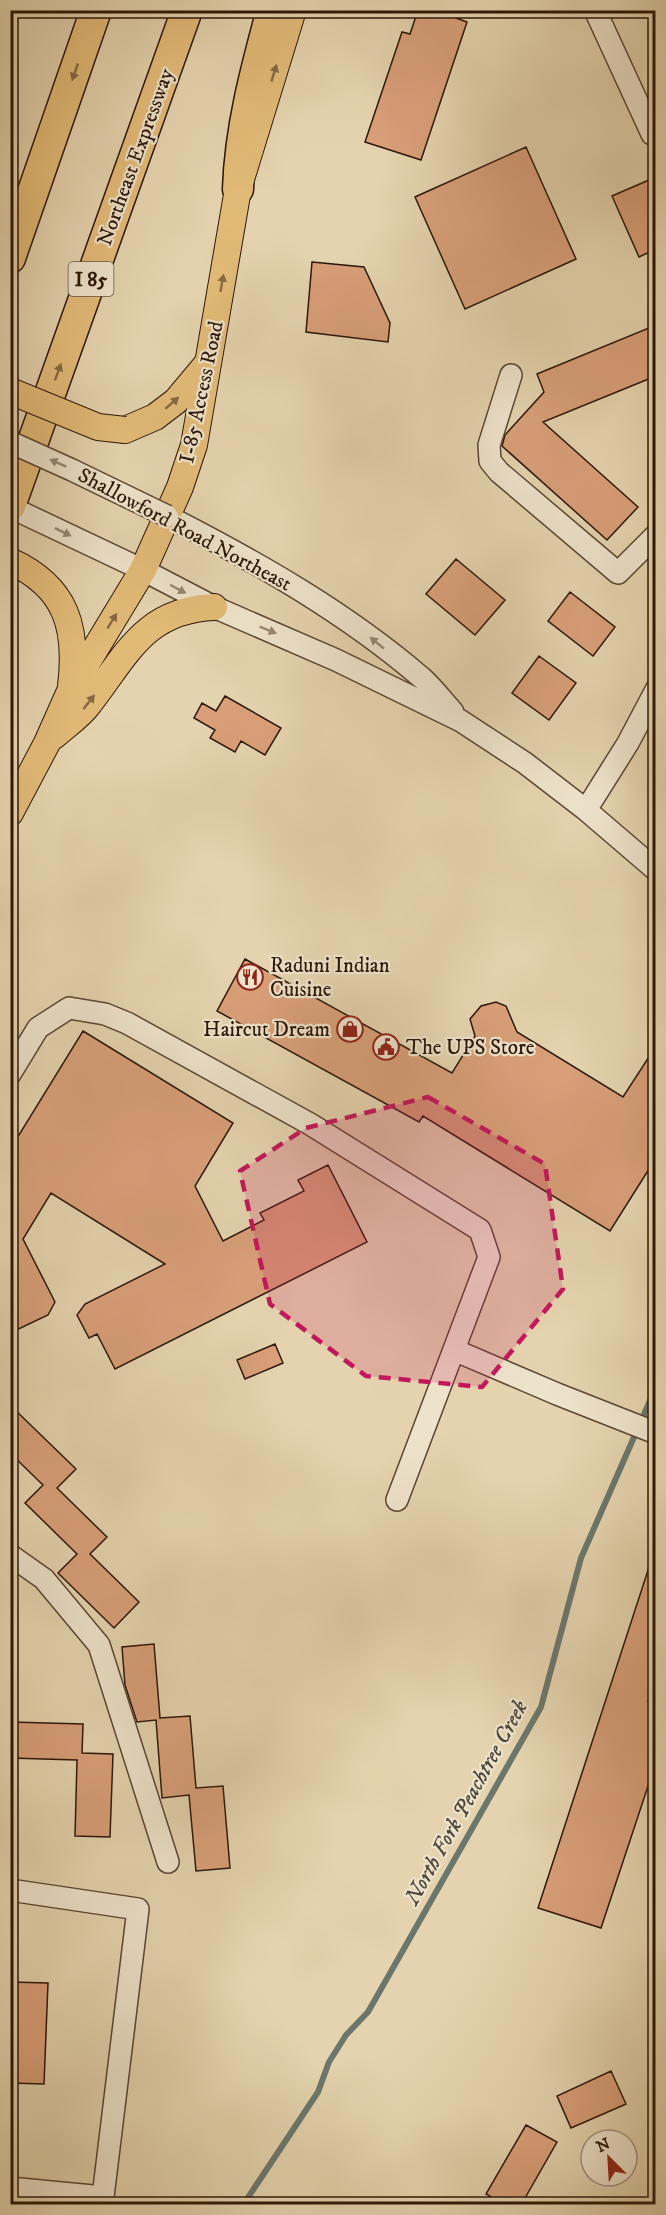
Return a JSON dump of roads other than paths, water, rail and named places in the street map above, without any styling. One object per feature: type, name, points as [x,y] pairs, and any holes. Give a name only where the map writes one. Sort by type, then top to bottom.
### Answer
[{"type":"highway","points":[[10,258],[96,10]]},
{"type":"highway","name":"Northeast Expressway","points":[[10,506],[187,10]]},
{"type":"highway","points":[[238,189],[239,159],[254,78],[272,10]]},
{"type":"main road","name":"I-85 Access Road","points":[[10,813],[47,743],[71,689],[143,570],[180,487],[194,445],[238,189],[293,10]]},
{"type":"main road","points":[[10,391],[98,427],[125,430],[155,417],[176,401],[209,362]]},
{"type":"main road","points":[[10,561],[48,584],[63,604],[72,640],[74,664],[71,689]]},
{"type":"main road","points":[[47,743],[87,707],[115,666],[145,633],[173,614],[190,609],[214,607]]},
{"type":"street","points":[[595,10],[652,134],[656,132]]},
{"type":"street","points":[[511,375],[489,445],[490,461],[499,472],[618,573],[656,535]]},
{"type":"street","name":"Shallowford Road Northeast","points":[[10,442],[167,516],[273,573],[362,631],[423,680],[461,721]]},
{"type":"street","name":"Shallowford Road Northeast","points":[[10,506],[214,607],[336,660],[461,721],[525,763],[586,810],[656,870]]},
{"type":"street","points":[[586,810],[628,743],[656,690]]},
{"type":"street","points":[[10,1074],[38,1028],[69,1008],[105,1014],[127,1023],[310,1124],[480,1230],[489,1257],[397,1500]]},
{"type":"street","points":[[454,1350],[656,1433]]},
{"type":"street","points":[[10,1555],[44,1579],[99,1645],[168,1862]]},
{"type":"street","points":[[10,1890],[138,1909],[103,2197],[10,2188]]},
{"type":"waterway","name":"North Fork Peachtree Creek","points":[[249,2204],[247,2199],[318,2092],[329,2062],[346,2035],[368,2012],[541,1707],[581,1558],[656,1387]]},
{"type":"place","name":"Raduni Indian Cuisine","points":[[250,977]]},
{"type":"place","name":"Haircut Dream","points":[[350,1029]]},
{"type":"place","name":"The UPS Store","points":[[386,1047]]}]
